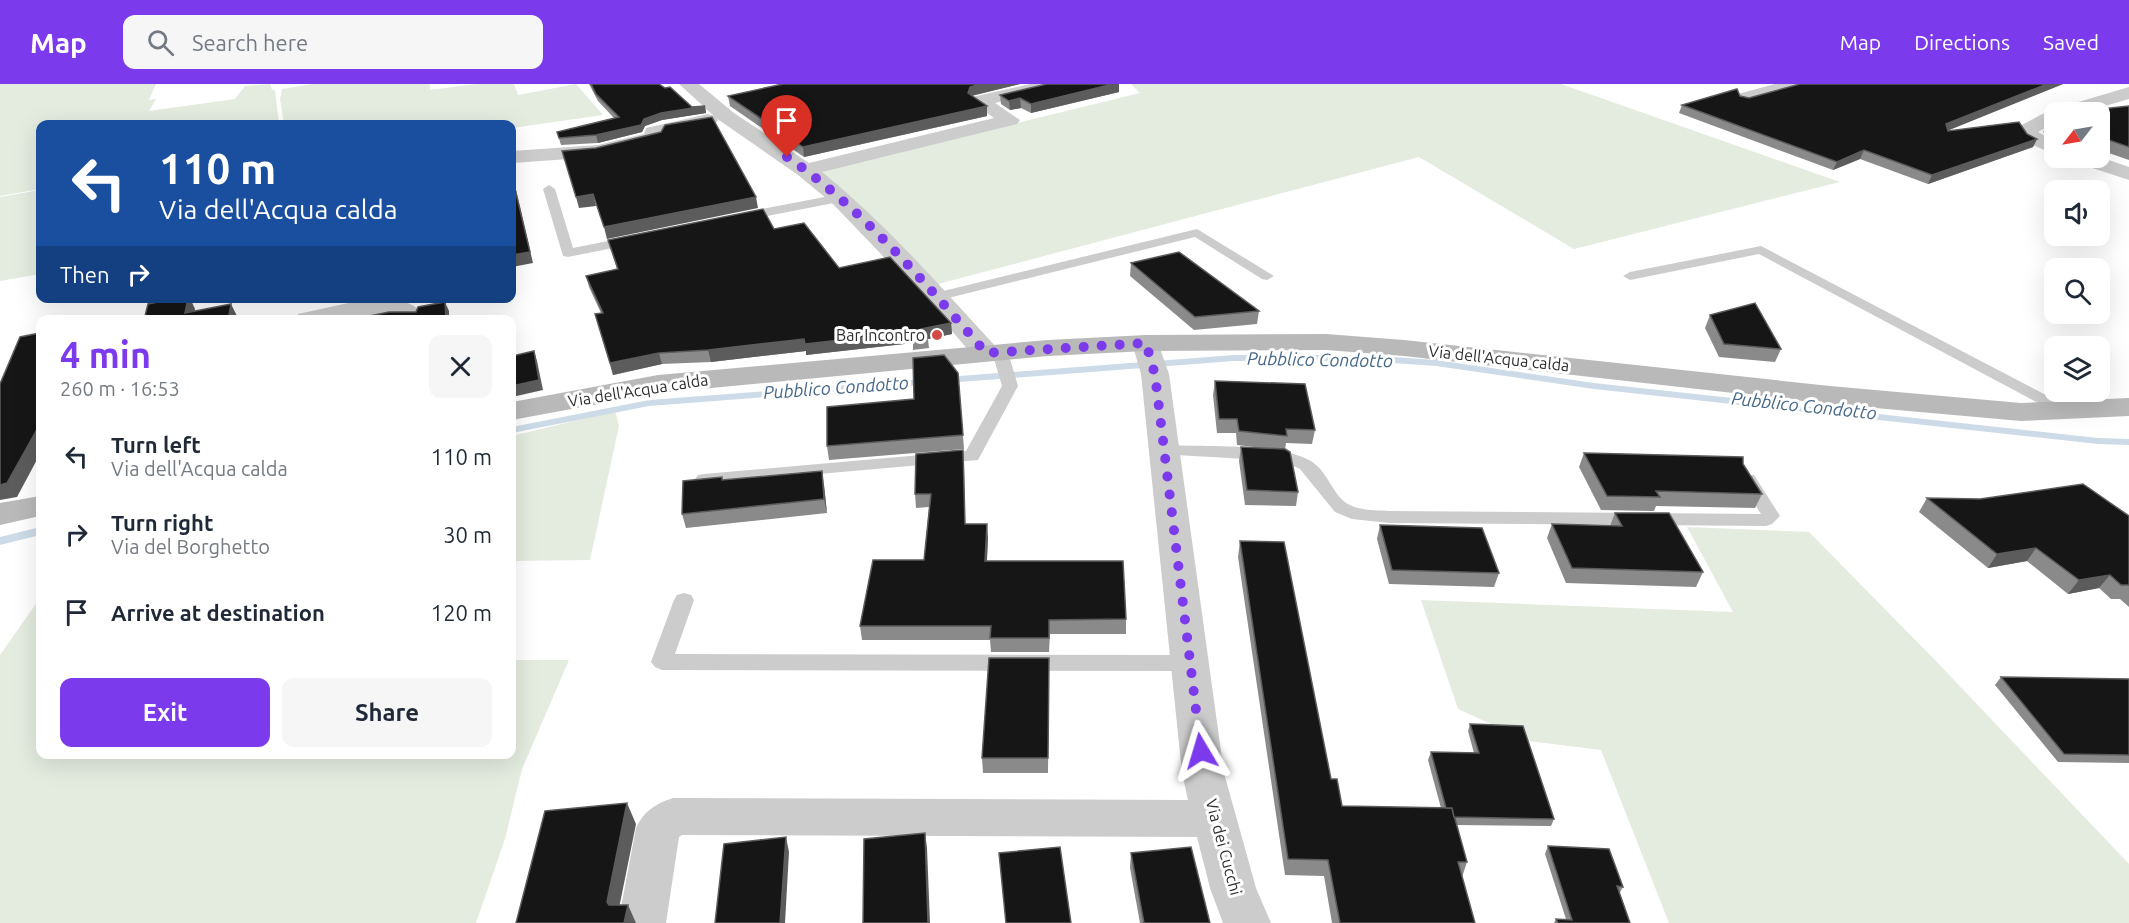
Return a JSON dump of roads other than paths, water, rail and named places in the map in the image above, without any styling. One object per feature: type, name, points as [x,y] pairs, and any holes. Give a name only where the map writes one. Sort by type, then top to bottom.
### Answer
[{"type":"street","points":[[688,84],[727,117],[806,170],[840,198],[1000,362]]},
{"type":"street","points":[[806,170],[1010,120],[979,101],[1055,84]]},
{"type":"street","points":[[1745,98],[1796,84]]},
{"type":"street","points":[[2099,102],[2129,93]]},
{"type":"street","points":[[516,157],[598,151],[656,137],[653,132],[663,128],[727,117]]},
{"type":"street","points":[[2044,121],[2027,130],[2031,137],[2044,144]]},
{"type":"street","points":[[2110,168],[2129,174]]},
{"type":"street","points":[[330,315],[353,310],[400,309],[407,312],[407,315]]},
{"type":"street","name":"Via dell'Acqua calda","points":[[516,410],[658,384],[1000,362],[1151,359],[1326,342],[1404,348],[1830,395],[2021,412],[2129,407]]},
{"type":"street","name":"Via dei Cucchi","points":[[1151,359],[1203,773],[1233,888],[1247,923]]},
{"type":"street","points":[[0,514],[36,507]]},
{"type":"street","points":[[642,923],[658,828],[673,816],[1215,819]]},
{"type":"lane","points":[[549,189],[567,253],[649,236]]},
{"type":"lane","points":[[730,220],[840,198]]},
{"type":"lane","points":[[936,297],[1197,233],[1267,276]]},
{"type":"lane","points":[[1630,276],[1761,250],[2063,410]]},
{"type":"lane","points":[[704,479],[972,456],[1010,386],[1000,362]]},
{"type":"lane","points":[[1164,450],[1286,456],[1306,465],[1323,482],[1334,502],[1341,508],[1352,513],[1389,517],[1766,520],[1771,516],[1747,477]]},
{"type":"lane","points":[[684,600],[662,662],[1190,663]]},
{"type":"waterway","name":"Pubblico Condotto","points":[[516,429],[649,403],[1234,358],[1364,358],[1436,363],[1594,386],[2098,441],[2129,442]]},
{"type":"waterway","name":"Pubblico Condotto","points":[[0,541],[36,532]]},
{"type":"place","name":"Bar Incontro","points":[[937,335]]}]
